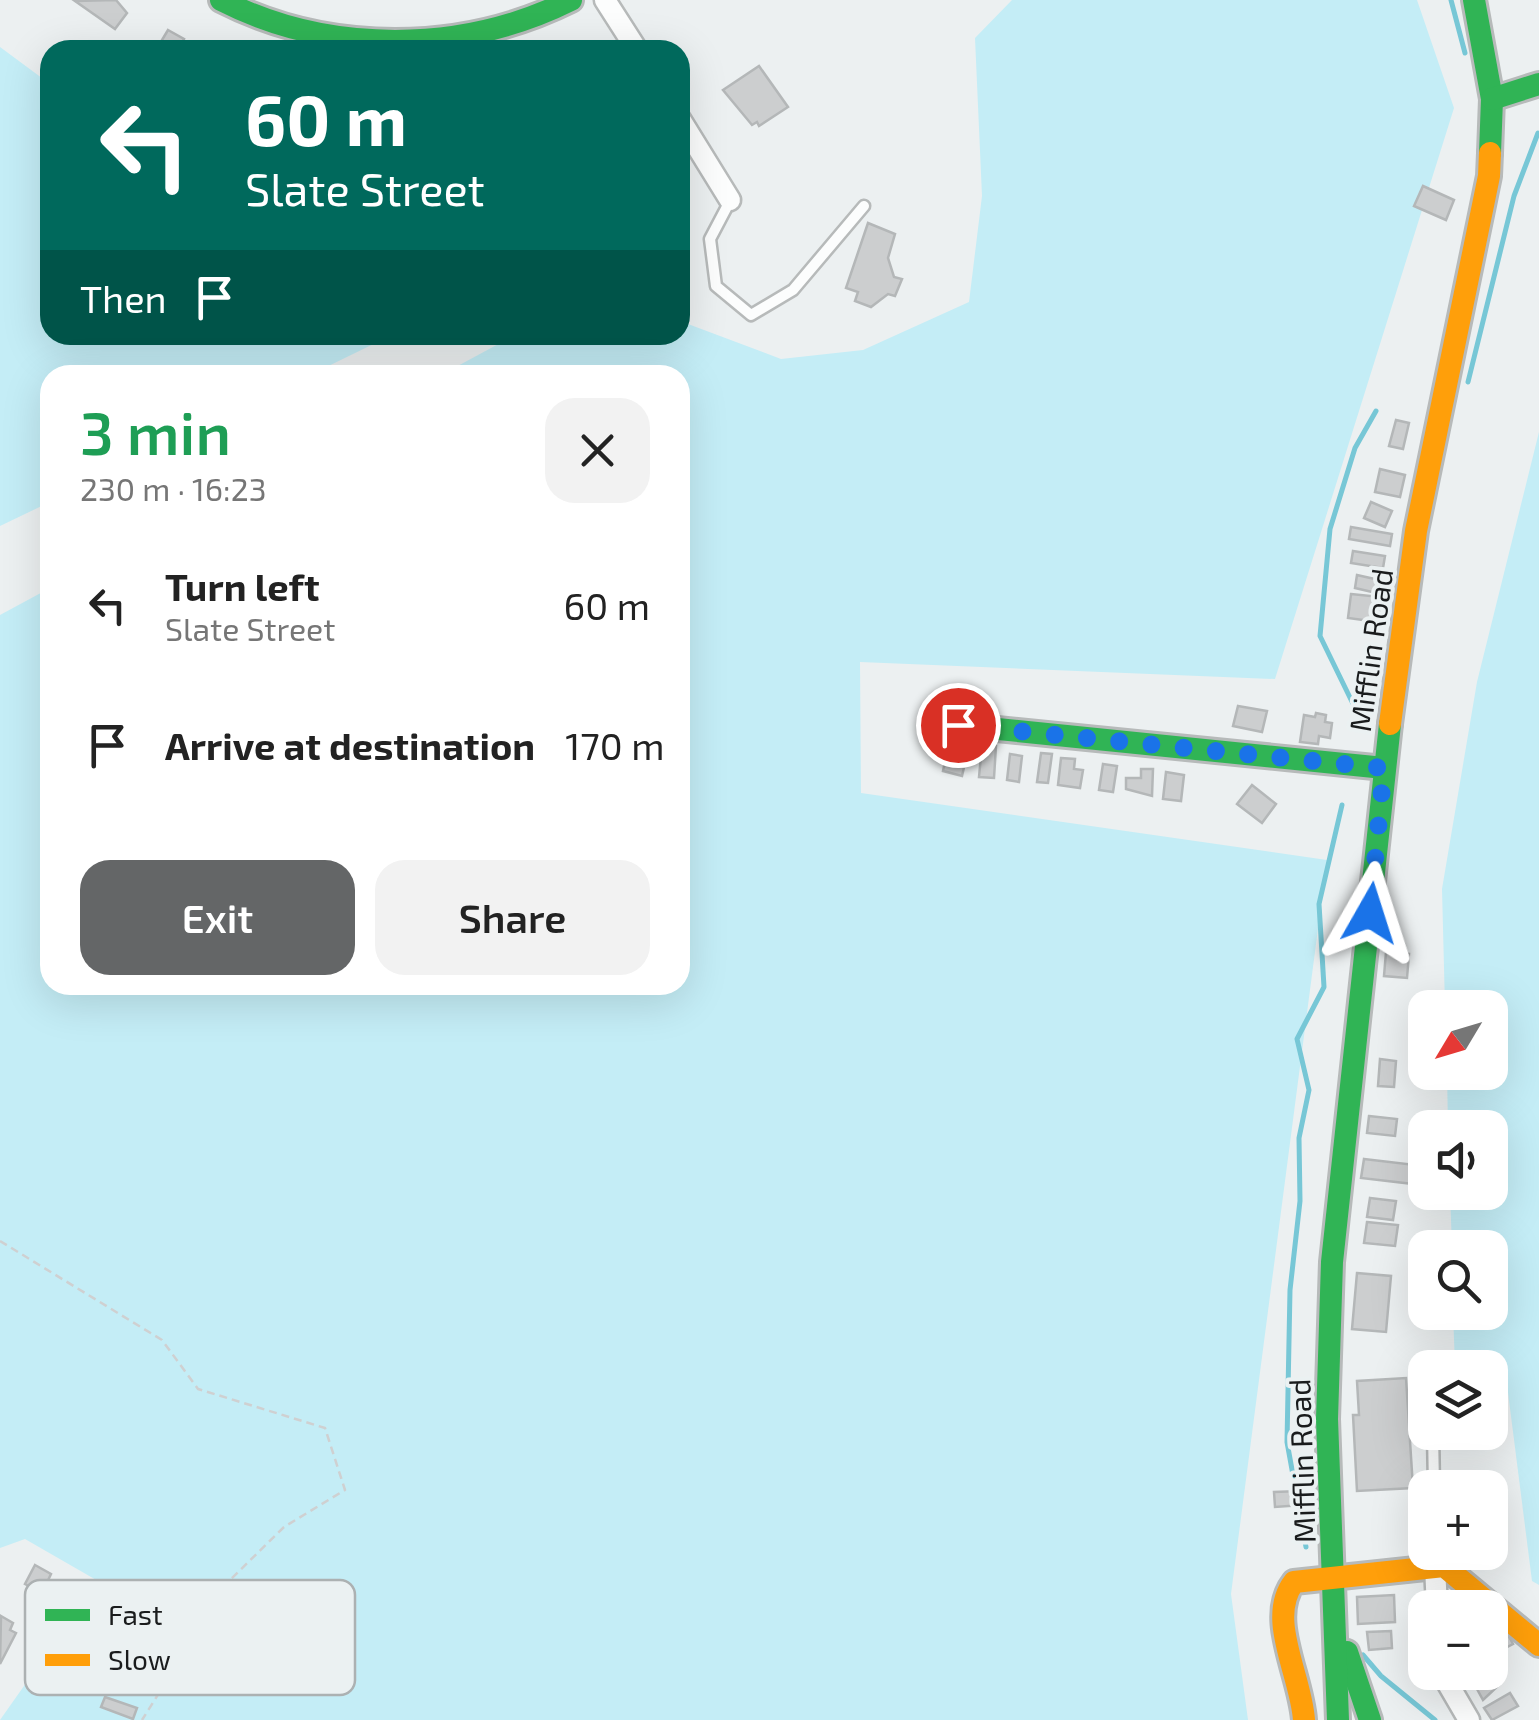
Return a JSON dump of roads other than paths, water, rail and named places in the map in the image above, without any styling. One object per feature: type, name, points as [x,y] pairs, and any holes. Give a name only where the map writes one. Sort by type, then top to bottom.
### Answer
[{"type":"main road","points":[[221,0],[239,11],[319,38],[344,40]]},
{"type":"main road","points":[[438,40],[548,13],[572,0]]},
{"type":"main road","name":"Mifflin Road","points":[[1340,1720],[1327,1418],[1331,1280],[1384,768],[1416,531],[1489,176],[1492,98],[1474,0]]},
{"type":"main road","points":[[1492,98],[1539,84]]},
{"type":"main road","points":[[958,725],[1384,768]]},
{"type":"main road","points":[[1304,1720],[1300,1687],[1280,1608],[1284,1591],[1294,1582],[1408,1563]]},
{"type":"main road","points":[[1449,1570],[1539,1645]]},
{"type":"main road","points":[[1336,1603],[1370,1720]]},
{"type":"street","points":[[606,0],[631,40]]},
{"type":"street","points":[[690,136],[730,200]]},
{"type":"street","points":[[1452,1690],[1469,1720]]},
{"type":"lane","points":[[730,200],[710,239],[716,286],[750,315],[793,290],[864,206]]},
{"type":"waterway","points":[[1451,0],[1465,53]]},
{"type":"waterway","points":[[1468,382],[1514,196],[1538,133]]},
{"type":"waterway","points":[[1357,712],[1320,636],[1330,529],[1355,448],[1376,411]]},
{"type":"waterway","points":[[1306,1547],[1287,1442],[1290,1290],[1300,1201],[1299,1138],[1309,1090],[1297,1039],[1324,987],[1319,904],[1342,805]]},
{"type":"waterway","points":[[1363,1655],[1381,1676],[1435,1720]]}]
